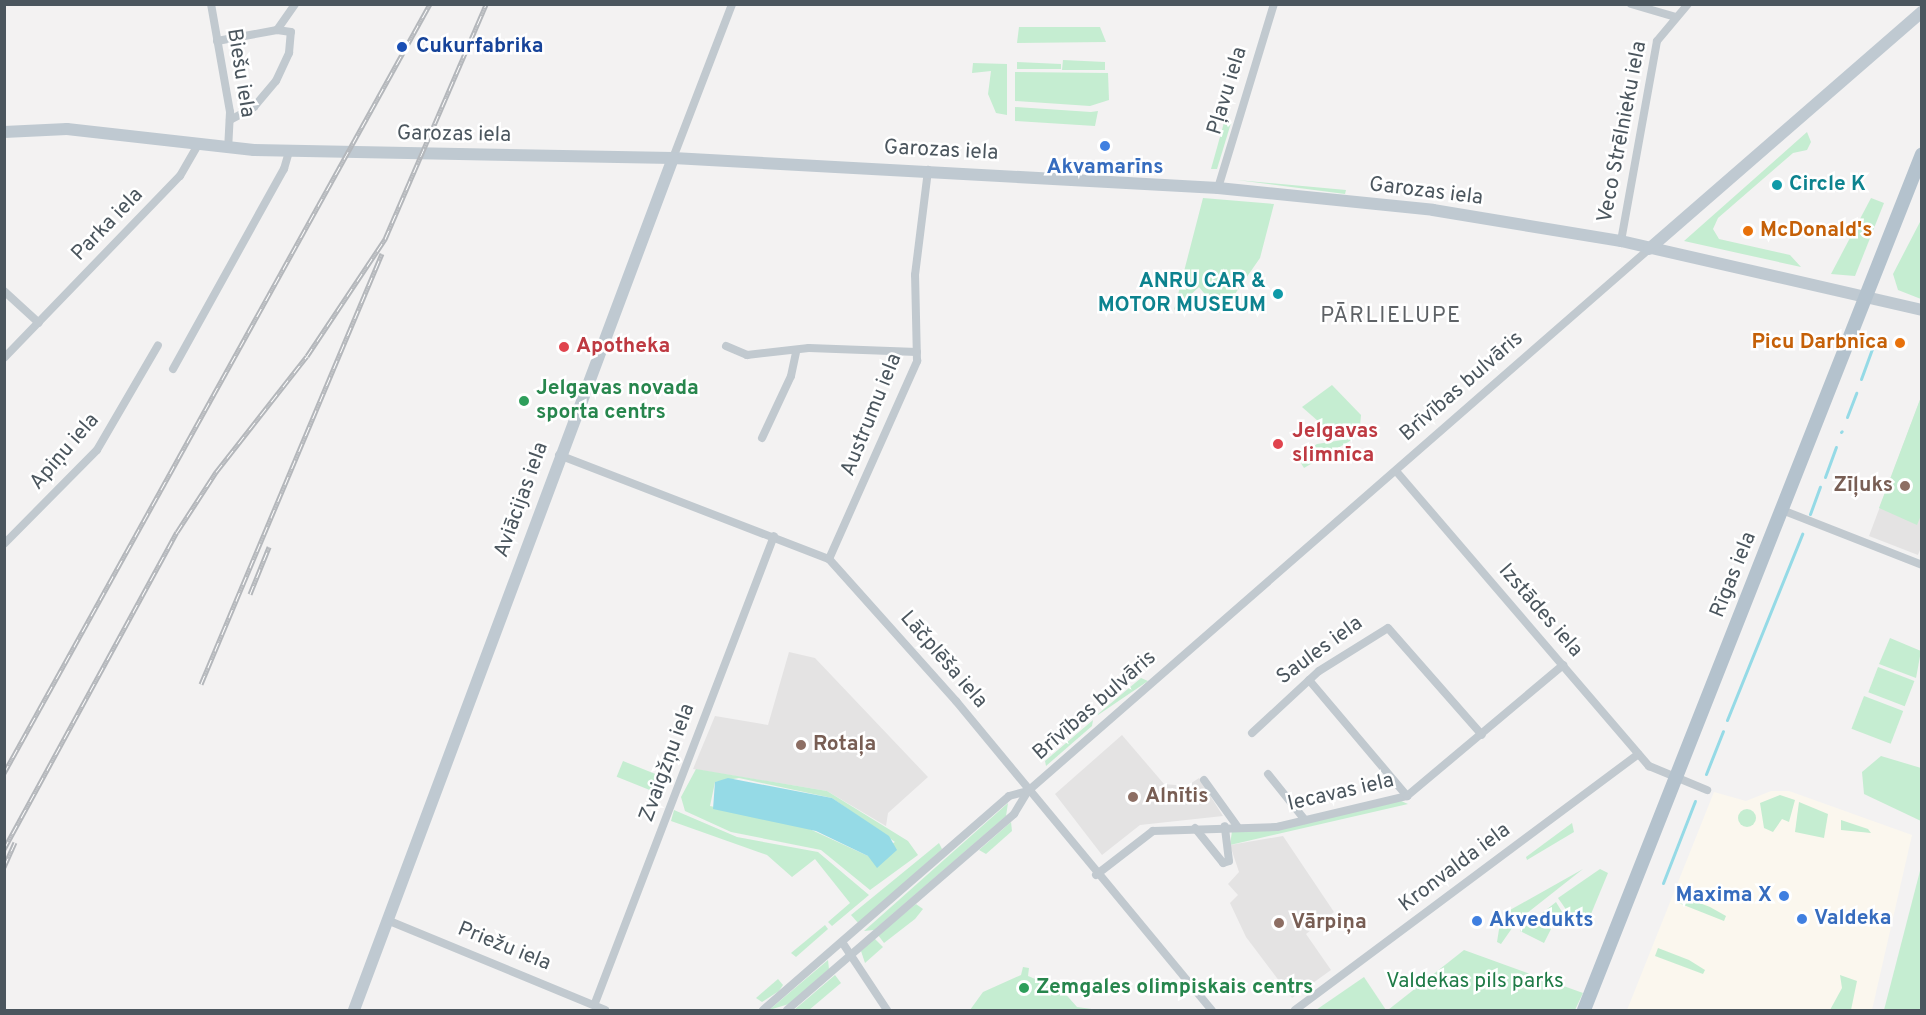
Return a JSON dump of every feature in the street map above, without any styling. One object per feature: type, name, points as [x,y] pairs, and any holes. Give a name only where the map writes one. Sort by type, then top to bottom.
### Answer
[{"type":"main road","name":"Brīvības bulvāris","points":[[1649,249],[1922,12]]},
{"type":"main road","name":"Garozas iela","points":[[4,132],[67,129],[197,147],[289,151],[673,158],[928,170],[1218,189],[1433,210],[1621,241],[1922,310]]},
{"type":"main road","name":"Rīgas iela","points":[[1584,1011],[1922,154]]},
{"type":"main road","name":"Aviācijas iela","points":[[354,1011],[559,455],[673,158]]},
{"type":"street","name":"Biešu iela","points":[[211,4],[230,120],[228,148]]},
{"type":"street","points":[[277,30],[295,4]]},
{"type":"street","name":"Aviācijas iela","points":[[673,158],[732,4]]},
{"type":"street","name":"Pļavu iela","points":[[1218,189],[1274,4]]},
{"type":"street","points":[[1631,4],[1676,18]]},
{"type":"street","name":"Veco Strēlnieku iela","points":[[1621,241],[1655,48],[1688,4]]},
{"type":"street","points":[[217,41],[277,30],[291,32],[289,53],[276,81],[254,107],[230,120]]},
{"type":"street","name":"Parka iela","points":[[4,358],[180,176],[197,147]]},
{"type":"street","points":[[173,369],[284,169],[289,151]]},
{"type":"street","name":"Austrumu iela","points":[[829,559],[910,382],[917,352],[915,274],[928,170]]},
{"type":"street","name":"Brīvības bulvāris","points":[[787,1011],[1014,814],[1028,791],[1649,249]]},
{"type":"street","points":[[4,291],[39,323]]},
{"type":"street","name":"Apiņu iela","points":[[4,544],[97,450],[158,345]]},
{"type":"street","points":[[726,346],[747,355],[796,353],[809,348],[917,352]]},
{"type":"street","points":[[762,438],[796,353]]},
{"type":"street","name":"Lāčplēša iela","points":[[559,455],[829,559],[1028,791],[1212,1011]]},
{"type":"street","name":"Izstādes iela","points":[[1396,471],[1638,754],[1659,772],[1675,781],[1707,790]]},
{"type":"street","points":[[1782,510],[1922,565]]},
{"type":"street","name":"Zvaigžņu iela","points":[[595,1003],[774,536]]},
{"type":"street","name":"Saules iela","points":[[1252,733],[1310,680],[1372,633],[1388,628],[1482,735]]},
{"type":"street","name":"Iecavas iela","points":[[1096,875],[1144,835],[1225,826],[1277,827],[1407,796],[1482,735],[1563,664]]},
{"type":"street","points":[[1310,680],[1407,796]]},
{"type":"street","name":"Kronvalda iela","points":[[1295,1011],[1638,754]]},
{"type":"street","points":[[1268,774],[1305,820]]},
{"type":"street","points":[[1204,780],[1237,826]]},
{"type":"street","name":"Brīvības bulvāris","points":[[763,1011],[1009,796],[1028,791]]},
{"type":"street","points":[[1195,828],[1223,863],[1229,861],[1225,826]]},
{"type":"street","name":"Priežu iela","points":[[387,920],[595,1003],[605,1011]]},
{"type":"street","points":[[842,942],[852,954],[887,1011]]},
{"type":"shaded area","name":"Zīļuks","points":[[1921,397],[1922,545],[1918,555],[1869,536]]},
{"type":"shaded area","name":"Rotaļa","points":[[789,652],[815,658],[928,777],[888,813],[886,826],[827,791],[693,769],[715,716],[768,725]]},
{"type":"shaded area","name":"Alnītis","points":[[1122,735],[1164,784],[1187,786],[1199,778],[1223,816],[1140,825],[1102,855],[1055,794]]},
{"type":"shaded area","points":[[1771,791],[1789,791],[1912,835],[1872,1010],[1627,1010],[1714,792],[1746,801]]},
{"type":"shaded area","name":"Vārpiņa","points":[[1283,836],[1334,912],[1306,934],[1331,970],[1292,998],[1246,937],[1230,903],[1238,895],[1228,884],[1239,872],[1230,845]]},
{"type":"green space","points":[[1019,27],[1100,27],[1106,42],[1017,43]]},
{"type":"green space","points":[[1063,60],[1105,62],[1105,70],[1062,70]]},
{"type":"green space","points":[[1017,62],[1061,64],[1061,69],[1017,69]]},
{"type":"green space","points":[[973,63],[1007,64],[1007,115],[996,113],[988,94],[991,71],[972,73]]},
{"type":"green space","points":[[1015,72],[1108,73],[1109,100],[1090,106],[1015,101]]},
{"type":"green space","points":[[1015,107],[1098,111],[1095,126],[1015,121]]},
{"type":"green space","points":[[1225,119],[1231,123],[1217,169],[1211,169]]},
{"type":"green space","points":[[1807,132],[1811,142],[1807,150],[1793,153],[1718,218],[1713,229],[1719,239],[1790,255],[1801,267],[1684,241]]},
{"type":"green space","points":[[1237,180],[1346,190],[1345,194]]},
{"type":"green space","points":[[1203,198],[1274,204],[1260,258],[1221,314],[1199,287],[1174,310]]},
{"type":"green space","points":[[1871,198],[1884,203],[1855,276],[1831,274]]},
{"type":"green space","points":[[1921,220],[1921,299],[1898,290],[1893,274]]},
{"type":"green space","points":[[1332,385],[1361,415],[1360,426],[1327,429],[1302,407]]},
{"type":"green space","name":"Zīļuks","points":[[1921,397],[1922,513],[1917,525],[1879,508]]},
{"type":"green space","points":[[1355,438],[1304,468],[1297,457],[1317,444]]},
{"type":"green space","points":[[1890,638],[1921,651],[1916,678],[1879,664]]},
{"type":"green space","points":[[1878,667],[1914,681],[1905,706],[1868,692]]},
{"type":"green space","points":[[1141,678],[1148,681],[1098,715],[1098,714]]},
{"type":"green space","points":[[1864,696],[1903,711],[1891,744],[1851,729]]},
{"type":"green space","points":[[1093,720],[1092,726],[1046,766],[1045,761]]},
{"type":"green space","points":[[1881,756],[1921,768],[1921,821],[1864,794],[1862,772]]},
{"type":"green space","points":[[623,761],[657,775],[651,791],[617,777]]},
{"type":"green space","points":[[696,769],[827,791],[908,841],[918,855],[870,890],[821,850],[731,832],[685,811],[681,797]],"holes":[[[739,778],[832,798],[895,842],[868,856],[803,826],[710,806],[715,782]]]},
{"type":"green space","points":[[1780,795],[1795,800],[1789,822],[1782,819],[1773,832],[1764,828],[1760,803]]},
{"type":"green space","points":[[1401,801],[1408,804],[1230,845],[1232,831]]},
{"type":"green space","points":[[1799,802],[1828,814],[1824,838],[1795,832]]},
{"type":"green space","points":[[1008,803],[1006,816],[874,930],[864,931]]},
{"type":"green space","points":[[1747,809],[1753,812],[1756,818],[1753,824],[1747,827],[1741,824],[1738,818],[1741,812]]},
{"type":"green space","points":[[674,810],[737,837],[818,852],[869,895],[832,926],[828,922],[850,903],[815,859],[792,877],[767,855],[671,821]]},
{"type":"green space","points":[[1841,820],[1868,829],[1871,833],[1841,830]]},
{"type":"green space","points":[[1011,822],[1012,831],[986,854],[979,850]]},
{"type":"green space","points":[[1572,823],[1574,832],[1527,860],[1526,857]]},
{"type":"green space","points":[[939,843],[942,849],[859,924],[851,915]]},
{"type":"green space","points":[[1921,867],[1921,1010],[1884,1010]]},
{"type":"green space","points":[[1583,869],[1517,921],[1501,944],[1497,942],[1500,923],[1510,910]]},
{"type":"green space","points":[[1600,869],[1608,873],[1586,926],[1574,921],[1558,898]]},
{"type":"green space","points":[[1679,895],[1726,916],[1724,921],[1676,902]]},
{"type":"green space","points":[[1556,902],[1570,925],[1553,925],[1544,943],[1520,931]]},
{"type":"green space","points":[[916,904],[923,909],[915,919],[884,943],[878,935]]},
{"type":"green space","points":[[825,925],[828,929],[796,957],[791,953]]},
{"type":"green space","points":[[874,938],[883,947],[865,963],[861,951]]},
{"type":"green space","points":[[1658,948],[1689,960],[1705,970],[1703,974],[1655,956]]},
{"type":"green space","name":"Valdekas pils parks","points":[[1464,950],[1583,993],[1575,1010],[1388,1010]]},
{"type":"green space","points":[[828,960],[829,969],[789,1004],[769,1010]]},
{"type":"green space","name":"Zemgales olimpiskais centrs","points":[[1023,967],[1029,968],[1028,976],[1062,990],[1077,1007],[1099,1010],[970,1010],[983,992],[1021,975]]},
{"type":"green space","points":[[835,975],[841,983],[809,1010],[794,1010]]},
{"type":"green space","points":[[1840,975],[1857,981],[1851,1010],[1830,1010],[1842,988]]},
{"type":"green space","name":"Valdekas pils parks","points":[[1364,977],[1386,1010],[1316,1010]]},
{"type":"green space","points":[[778,979],[783,985],[779,991],[762,1002],[756,998]]},
{"type":"water","points":[[728,778],[832,798],[889,836],[897,850],[877,868],[868,856],[816,831],[713,809],[715,782]]},
{"type":"waterway","points":[[1861,379],[1872,349]]},
{"type":"waterway","points":[[1847,417],[1856,393]]},
{"type":"waterway","points":[[1825,477],[1836,447]]},
{"type":"waterway","points":[[1810,514],[1820,487]]},
{"type":"waterway","points":[[1727,720],[1802,534]]},
{"type":"waterway","points":[[1706,774],[1723,731]]},
{"type":"waterway","points":[[1663,883],[1695,801]]},
{"type":"railway","points":[[4,773],[430,4]]},
{"type":"railway","points":[[4,849],[177,532],[216,472],[307,356],[385,239],[486,4]]},
{"type":"railway","points":[[201,684],[382,254]]},
{"type":"railway","points":[[250,594],[269,547]]},
{"type":"railway","points":[[4,867],[15,842]]},
{"type":"place","name":"Cukurfabrika","points":[[402,47]]},
{"type":"place","name":"Akvamarīns","points":[[1105,146]]},
{"type":"place","name":"Circle K","points":[[1777,185]]},
{"type":"place","name":"McDonald's","points":[[1748,231]]},
{"type":"place","name":"ANRU CAR & MOTOR MUSEUM","points":[[1278,294]]},
{"type":"place","name":"Picu Darbnīca","points":[[1900,343]]},
{"type":"place","name":"Apotheka","points":[[564,347]]},
{"type":"place","name":"Jelgavas novada sporta centrs","points":[[524,401]]},
{"type":"place","name":"Jelgavas slimnīca","points":[[1278,444]]},
{"type":"place","name":"Zīļuks","points":[[1905,486]]},
{"type":"place","name":"Rotaļa","points":[[801,745]]},
{"type":"place","name":"Alnītis","points":[[1133,797]]},
{"type":"place","name":"Maxima X","points":[[1784,896]]},
{"type":"place","name":"Valdeka","points":[[1802,919]]},
{"type":"place","name":"Akvedukts","points":[[1477,921]]},
{"type":"place","name":"Vārpiņa","points":[[1279,923]]},
{"type":"place","name":"Zemgales olimpiskais centrs","points":[[1024,988]]},
{"type":"district","name":"PĀRLIELUPE","points":[[1391,317]]}]
